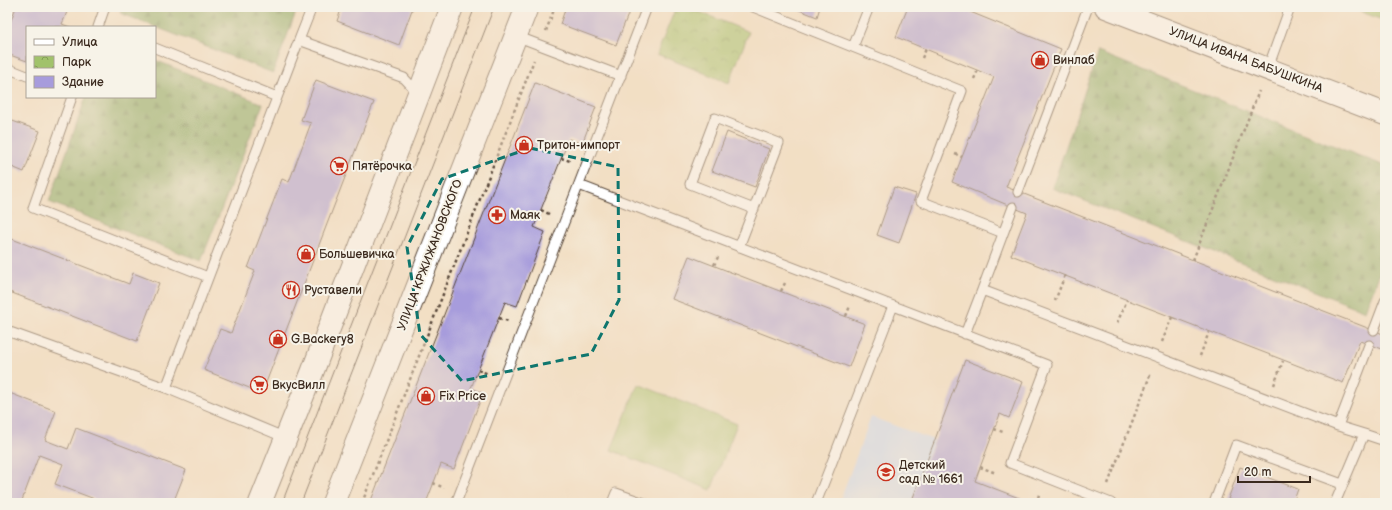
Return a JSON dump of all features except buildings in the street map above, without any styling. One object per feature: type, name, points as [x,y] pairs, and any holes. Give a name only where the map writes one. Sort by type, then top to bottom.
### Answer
[{"type":"street","points":[[260,503],[312,372],[452,7]]},
{"type":"street","name":"УЛИЦА КРЖИЖАНОВСКОГО","points":[[333,503],[527,7]]},
{"type":"street","name":"УЛИЦА ИВАНА БАБУШКИНА","points":[[1106,7],[1385,114]]},
{"type":"lane","points":[[100,26],[105,7]]},
{"type":"lane","points":[[166,388],[312,7]]},
{"type":"lane","points":[[456,503],[647,7]]},
{"type":"lane","points":[[753,7],[962,91],[921,201],[1003,233]]},
{"type":"lane","points":[[853,47],[869,7]]},
{"type":"lane","points":[[1018,192],[1088,7]]},
{"type":"lane","points":[[1268,68],[1290,7]]},
{"type":"lane","points":[[516,36],[621,76]]},
{"type":"lane","points":[[299,40],[404,78],[419,94]]},
{"type":"lane","points":[[156,48],[277,97]]},
{"type":"lane","points":[[7,68],[26,76]]},
{"type":"lane","points":[[72,98],[33,208],[208,277]]},
{"type":"lane","points":[[739,247],[754,209],[779,143],[715,118],[690,184],[754,209]]},
{"type":"lane","points":[[579,185],[1047,365],[1010,464],[1107,501]]},
{"type":"lane","points":[[965,334],[1013,207]]},
{"type":"lane","points":[[982,290],[1338,426],[1385,441]]},
{"type":"lane","points":[[1374,330],[1385,301]]},
{"type":"lane","points":[[816,503],[893,306]]},
{"type":"lane","points":[[7,331],[166,388],[286,438]]},
{"type":"lane","points":[[1338,426],[1369,344]]},
{"type":"lane","points":[[1335,503],[1364,434]]},
{"type":"lane","points":[[1214,503],[1236,446],[1342,484]]},
{"type":"lane","points":[[612,503],[616,493],[644,503]]},
{"type":"path","points":[[362,503],[555,7]]},
{"type":"path","points":[[1193,260],[1268,68]]},
{"type":"path","points":[[1048,316],[1065,275]]},
{"type":"path","points":[[1110,340],[1127,300]]},
{"type":"path","points":[[1107,501],[1156,357],[1172,317]]},
{"type":"path","points":[[1194,372],[1209,332]]},
{"type":"path","points":[[1268,399],[1283,361]]},
{"type":"highlighted area","points":[[530,148],[618,167],[619,300],[591,354],[462,381],[420,334],[407,247],[442,179]]},
{"type":"shaded area","name":"Детский сад № 1661","points":[[871,417],[934,440],[911,503],[839,503]]},
{"type":"green space","points":[[122,7],[298,7],[273,73],[120,13]]},
{"type":"green space","points":[[676,7],[687,7],[749,32],[729,83],[657,54]]},
{"type":"green space","points":[[1349,7],[1385,7],[1385,21]]},
{"type":"green space","points":[[1098,52],[1385,166],[1385,260],[1365,311],[1052,188]]},
{"type":"green space","points":[[156,60],[263,104],[201,261],[49,202],[86,98],[156,98]]},
{"type":"green space","points":[[638,384],[737,424],[711,490],[611,450]]},
{"type":"tram line","points":[[282,503],[475,7]]},
{"type":"tram line","points":[[301,503],[494,7]]},
{"type":"place","name":"Винлаб","points":[[1040,60]]},
{"type":"place","name":"Тритон-импорт","points":[[524,145]]},
{"type":"place","name":"Пятёрочка","points":[[339,166]]},
{"type":"place","name":"Маяк","points":[[497,215]]},
{"type":"place","name":"Большевичка","points":[[306,254]]},
{"type":"place","name":"Руставели","points":[[291,290]]},
{"type":"place","name":"G.Backery8","points":[[278,339]]},
{"type":"place","name":"ВкусВилл","points":[[259,385]]},
{"type":"place","name":"Fix Price","points":[[426,396]]},
{"type":"place","name":"Детский сад № 1661","points":[[886,472]]}]
